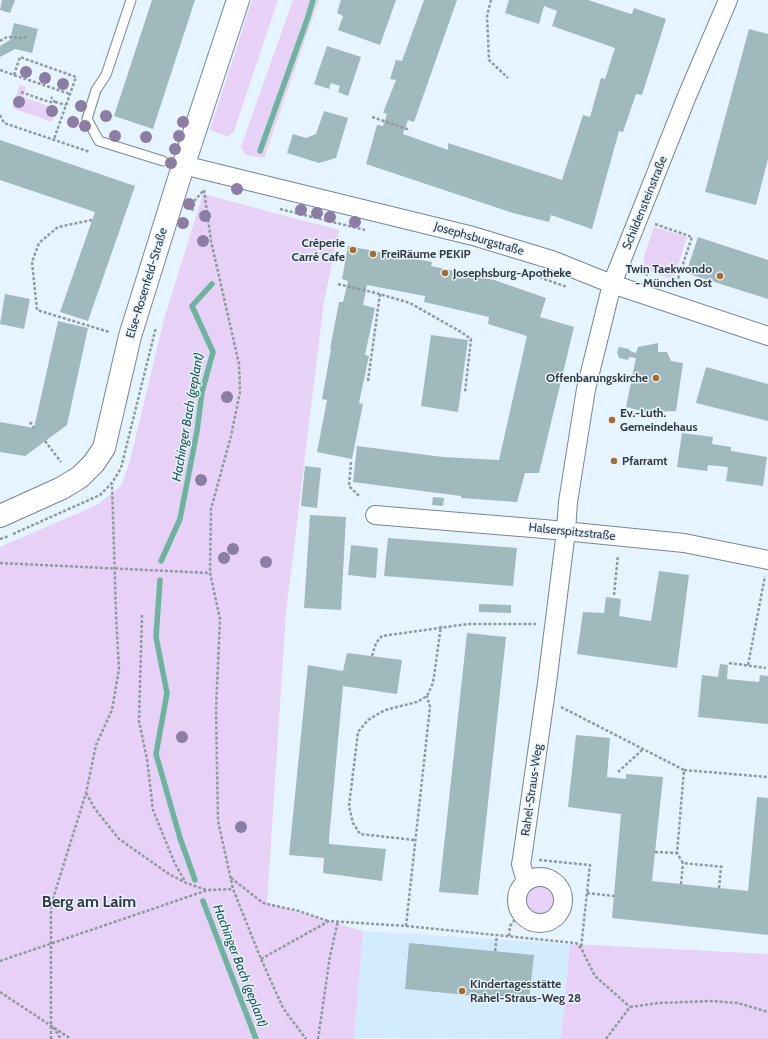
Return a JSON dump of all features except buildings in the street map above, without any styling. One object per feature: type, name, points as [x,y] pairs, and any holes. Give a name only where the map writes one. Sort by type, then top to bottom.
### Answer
[{"type":"street","name":"Else-Rosenfeld-Straße","points":[[0,516],[62,488],[80,477],[94,463],[104,448],[173,163],[238,0]]},
{"type":"street","name":"Schildensteinstraße","points":[[566,531],[568,502],[586,389],[612,284],[687,96],[728,0]]},
{"type":"street","name":"Josephsburgstraße","points":[[173,163],[474,236],[552,260],[612,284],[768,336]]},
{"type":"street","name":"Halserspitzstraße","points":[[375,515],[566,531],[684,543],[768,560]]},
{"type":"street","name":"Rahel-Straus-Weg","points":[[526,881],[521,864],[545,697],[566,531]]},
{"type":"street","points":[[533,878],[548,879],[560,888],[563,903],[556,917],[542,924],[528,920],[520,913],[516,902],[517,894],[526,881],[533,878]]},
{"type":"lane","points":[[131,0],[106,75],[96,90],[87,119],[99,141],[173,163]]},
{"type":"path","points":[[491,0],[487,16],[489,60],[508,78]]},
{"type":"path","points":[[0,41],[7,37],[24,38],[28,35]]},
{"type":"path","points":[[14,75],[20,57],[76,77],[54,140]]},
{"type":"path","points":[[0,70],[70,94]]},
{"type":"path","points":[[21,92],[49,102],[66,105]]},
{"type":"path","points":[[51,97],[55,102]]},
{"type":"path","points":[[0,115],[4,123],[91,152]]},
{"type":"path","points":[[372,117],[410,130]]},
{"type":"path","points":[[211,192],[204,190],[211,241],[239,364],[240,392],[231,436],[211,509],[210,573],[220,618],[216,710],[218,822],[233,889],[261,959],[283,1008],[306,1039]]},
{"type":"path","points":[[273,207],[370,231]]},
{"type":"path","points":[[92,220],[58,227],[39,243],[32,262],[37,310],[109,332]]},
{"type":"path","points":[[653,224],[692,237],[676,285]]},
{"type":"path","points":[[523,271],[572,289]]},
{"type":"path","points":[[338,284],[410,303],[471,339],[465,392]]},
{"type":"path","points":[[368,381],[380,294]]},
{"type":"path","points":[[30,422],[34,428]]},
{"type":"path","points":[[45,441],[60,462]]},
{"type":"path","points":[[351,462],[349,486],[360,497]]},
{"type":"path","points":[[51,1039],[51,905],[86,793],[96,745],[112,710],[119,669],[114,569],[112,483]]},
{"type":"path","points":[[614,595],[619,550]]},
{"type":"path","points":[[0,563],[210,573]]},
{"type":"path","points":[[748,665],[766,572],[768,573]]},
{"type":"path","points":[[142,615],[139,721],[147,759],[153,810],[175,864],[186,883]]},
{"type":"path","points":[[372,656],[376,643],[382,636],[441,626],[468,624],[554,624]]},
{"type":"path","points":[[414,840],[360,834],[353,823],[349,806],[358,732],[368,720],[385,710],[417,702],[427,696],[433,683],[441,626]]},
{"type":"path","points":[[729,663],[766,668]]},
{"type":"path","points":[[406,926],[414,840],[430,707],[427,696]]},
{"type":"path","points":[[545,697],[642,750],[684,770],[768,777]]},
{"type":"path","points":[[618,772],[642,750]]},
{"type":"path","points":[[681,884],[683,863],[677,853],[684,770]]},
{"type":"path","points":[[86,793],[95,809],[119,839],[169,874],[186,883],[208,890]]},
{"type":"path","points":[[655,852],[677,853]]},
{"type":"path","points":[[534,860],[590,865],[581,948]]},
{"type":"path","points":[[683,863],[722,867],[719,888]]},
{"type":"path","points":[[230,877],[263,903],[299,911],[329,921],[406,926],[576,943],[581,948],[596,976],[630,1007]]},
{"type":"path","points":[[0,961],[208,890],[233,889]]},
{"type":"path","points":[[587,893],[614,896]]},
{"type":"path","points":[[509,936],[510,926],[520,913]]},
{"type":"path","points":[[261,959],[329,921]]},
{"type":"path","points":[[318,1039],[330,956],[338,921]]},
{"type":"path","points":[[495,951],[497,935]]},
{"type":"path","points":[[0,992],[71,1039]]},
{"type":"path","points":[[606,1039],[630,1007],[659,1003],[711,1001],[738,1003],[768,1012]]},
{"type":"path","points":[[52,1025],[61,1039]]},
{"type":"shaded area","points":[[252,0],[278,0],[234,131],[228,137],[210,130]]},
{"type":"shaded area","points":[[293,0],[319,0],[264,158],[246,155],[241,147]]},
{"type":"shaded area","points":[[20,85],[26,87],[23,97],[57,109],[52,122],[12,108]]},
{"type":"shaded area","points":[[203,194],[339,230],[324,301],[286,612],[267,903],[363,931],[354,1038],[361,1039],[0,1039],[0,547],[97,505],[121,486],[130,461],[164,319]]},
{"type":"shaded area","points":[[654,227],[687,237],[673,280],[648,271],[644,266],[644,256]]},
{"type":"shaded area","points":[[540,885],[550,889],[554,899],[550,909],[540,913],[530,909],[526,899],[530,889]]},
{"type":"shaded area","name":"Kindertagesstätte Rahel-Straus-Weg 28","points":[[363,931],[570,944],[561,1039],[354,1038]]},
{"type":"shaded area","points":[[570,944],[768,954],[768,1039],[561,1039]]},
{"type":"waterway","name":"Hachinger Bach (geplant)","points":[[260,151],[313,0]]},
{"type":"waterway","name":"Hachinger Bach (geplant)","points":[[161,561],[180,519],[197,431],[202,392],[213,352],[192,306],[212,284]]},
{"type":"waterway","name":"Hachinger Bach (geplant)","points":[[160,580],[156,637],[167,693],[156,754],[180,838],[195,880]]},
{"type":"waterway","name":"Hachinger Bach (geplant)","points":[[203,901],[256,1039]]},
{"type":"place","name":"Crêperie Carré Cafe","points":[[353,250]]},
{"type":"place","name":"FreiRäume PEKiP","points":[[373,254]]},
{"type":"place","name":"Josephsburg-Apotheke","points":[[445,273]]},
{"type":"place","name":"Twin Taekwondo - München Ost","points":[[720,276]]},
{"type":"place","name":"Offenbarungskirche","points":[[656,378]]},
{"type":"place","name":"Ev.-Luth. Gemeindehaus","points":[[612,420]]},
{"type":"place","name":"Pfarramt","points":[[614,461]]},
{"type":"place","name":"Kindertagesstätte Rahel-Straus-Weg 28","points":[[462,991]]},
{"type":"district","name":"Berg am Laim","points":[[89,902]]}]
